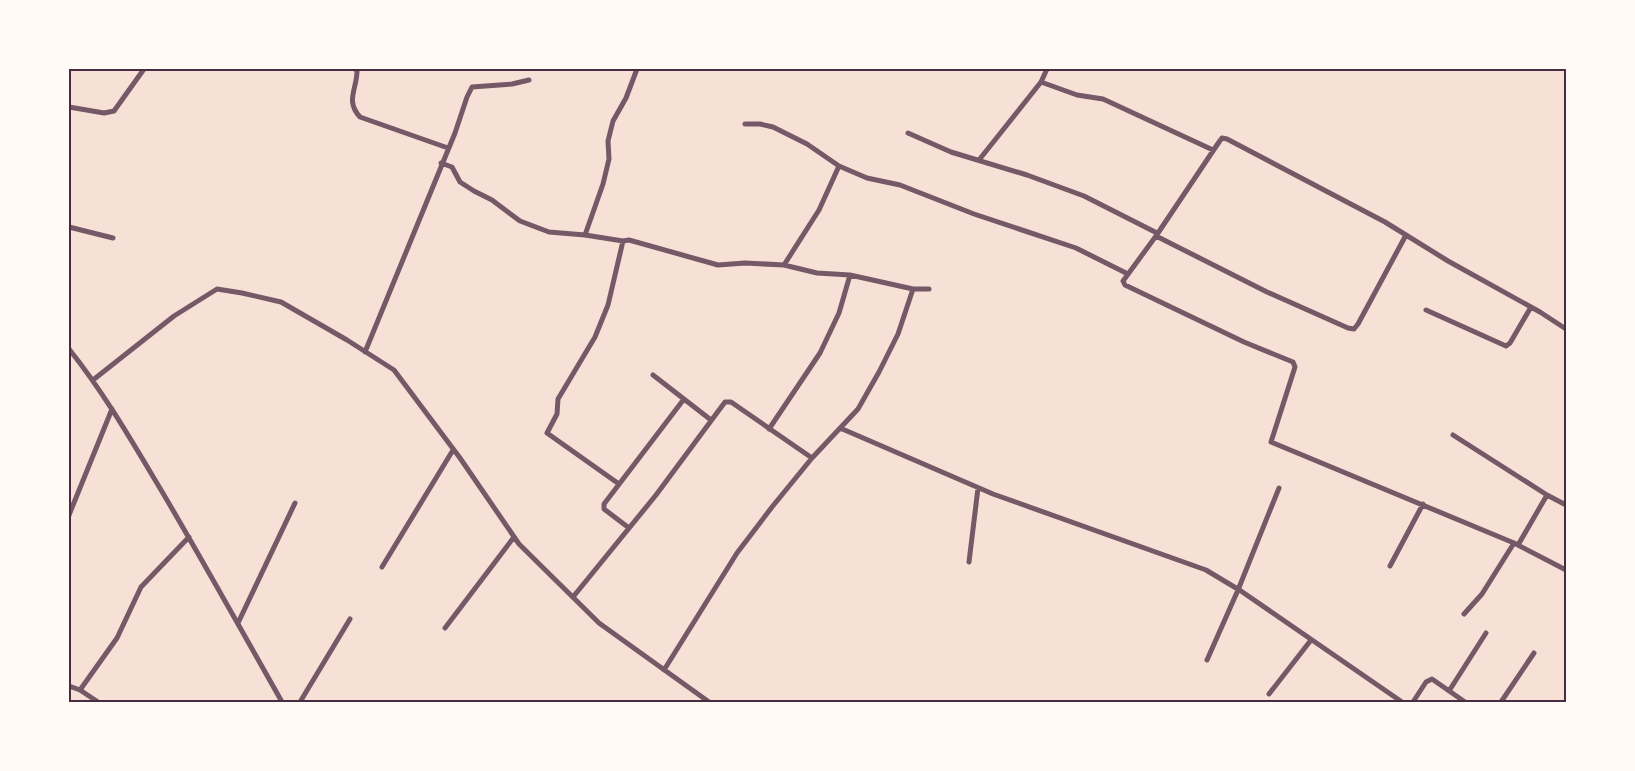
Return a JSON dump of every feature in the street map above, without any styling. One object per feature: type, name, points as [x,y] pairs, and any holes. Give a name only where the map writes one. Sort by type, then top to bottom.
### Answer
[{"type":"street","points":[[69,107],[104,113],[114,111],[144,69]]},
{"type":"street","points":[[355,69],[357,77],[351,99],[354,111],[360,116],[448,148]]},
{"type":"street","points":[[585,235],[603,184],[609,159],[608,140],[613,121],[626,98],[636,69]]},
{"type":"street","points":[[979,160],[1040,82],[1046,69]]},
{"type":"street","points":[[365,352],[472,87],[512,84],[529,80]]},
{"type":"street","points":[[1040,82],[1077,95],[1103,100],[1213,150]]},
{"type":"street","points":[[745,124],[760,124],[773,127],[807,144],[839,166],[867,178],[900,185],[974,214],[1076,248],[1128,274]]},
{"type":"street","points":[[908,133],[951,152],[1027,175],[1084,196],[1267,292],[1348,328],[1354,329],[1358,324],[1406,235]]},
{"type":"street","points":[[1566,329],[1531,307],[1448,261],[1385,222],[1222,138],[1123,281],[1124,285],[1244,342],[1293,362],[1295,367],[1271,442],[1516,544],[1566,570]]},
{"type":"street","points":[[441,164],[452,167],[460,182],[492,200],[520,221],[549,232],[629,240],[718,265],[745,263],[784,265],[817,273],[850,275],[913,289],[929,289]]},
{"type":"street","points":[[784,265],[819,210],[839,166]]},
{"type":"street","points":[[69,227],[113,238]]},
{"type":"street","points":[[619,484],[547,433],[556,414],[558,399],[595,337],[604,313],[624,241]]},
{"type":"street","points":[[769,429],[820,353],[839,313],[850,275]]},
{"type":"street","points":[[93,380],[174,316],[217,289],[281,302],[394,370],[519,544],[599,623],[709,702]]},
{"type":"street","points":[[664,670],[737,553],[812,458],[858,410],[898,334],[913,289]]},
{"type":"street","points":[[1426,310],[1506,346],[1510,343],[1531,307]]},
{"type":"street","points":[[69,349],[112,409],[189,537],[282,702]]},
{"type":"street","points":[[652,375],[711,420]]},
{"type":"street","points":[[629,528],[604,509],[604,504],[684,399]]},
{"type":"street","points":[[573,597],[673,472],[725,402],[731,402],[812,458]]},
{"type":"street","points":[[69,515],[112,409]]},
{"type":"street","points":[[840,428],[978,488],[1206,570],[1402,702]]},
{"type":"street","points":[[1453,436],[1566,505]]},
{"type":"street","points":[[382,567],[453,450]]},
{"type":"street","points":[[969,562],[978,488]]},
{"type":"street","points":[[1207,660],[1238,590],[1279,488]]},
{"type":"street","points":[[1464,614],[1482,594],[1547,495]]},
{"type":"street","points":[[238,623],[295,503]]},
{"type":"street","points":[[1390,566],[1423,504]]},
{"type":"street","points":[[80,690],[117,638],[141,587],[189,537]]},
{"type":"street","points":[[445,628],[514,537]]},
{"type":"street","points":[[300,702],[350,620]]},
{"type":"street","points":[[1450,691],[1486,633]]},
{"type":"street","points":[[1269,694],[1311,640]]},
{"type":"street","points":[[1501,702],[1534,653]]},
{"type":"street","points":[[1413,702],[1426,682],[1432,679],[1465,702]]},
{"type":"street","points":[[69,686],[80,690],[98,702]]}]
